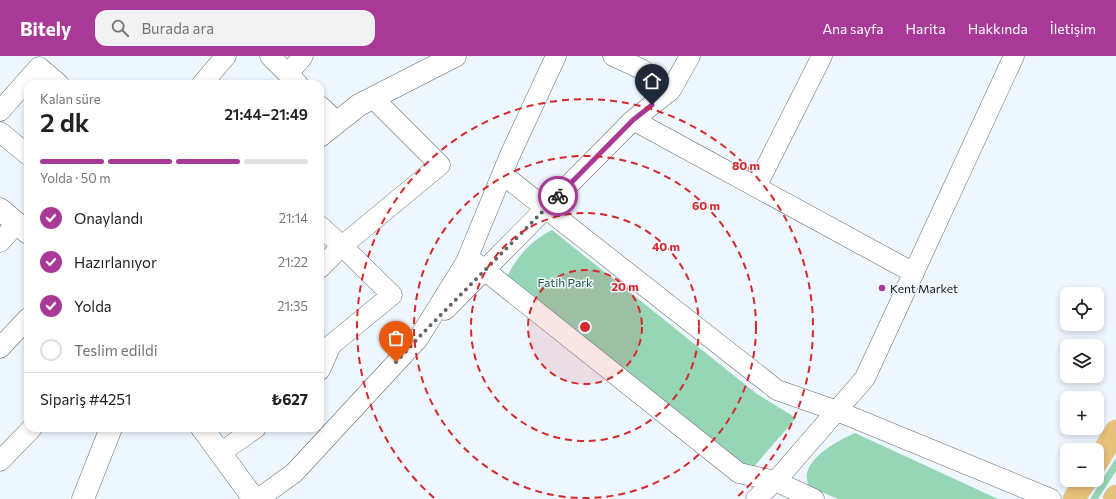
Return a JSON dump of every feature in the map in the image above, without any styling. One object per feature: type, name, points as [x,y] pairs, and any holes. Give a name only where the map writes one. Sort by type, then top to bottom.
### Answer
[{"type":"main road","points":[[1104,451],[1116,431]]},
{"type":"main road","points":[[1074,499],[1082,487]]},
{"type":"street","points":[[205,80],[226,56]]},
{"type":"street","points":[[270,56],[293,79],[303,56]]},
{"type":"street","points":[[324,133],[359,105],[456,56]]},
{"type":"street","points":[[420,336],[468,257],[502,174],[556,56]]},
{"type":"street","points":[[613,56],[641,69],[672,90]]},
{"type":"street","points":[[258,499],[294,473],[420,336],[546,208],[633,120],[672,90],[690,56]]},
{"type":"street","points":[[756,187],[822,56]]},
{"type":"street","points":[[756,499],[775,481],[865,378],[1014,56]]},
{"type":"street","points":[[27,80],[39,66],[55,80]]},
{"type":"street","points":[[0,111],[24,83]]},
{"type":"street","points":[[324,264],[342,246],[440,165],[373,98]]},
{"type":"street","points":[[324,110],[337,122]]},
{"type":"street","points":[[633,120],[914,272]]},
{"type":"street","points":[[0,132],[24,152]]},
{"type":"street","points":[[502,174],[777,390],[837,411],[1051,499]]},
{"type":"street","points":[[0,208],[23,228],[0,242]]},
{"type":"street","points":[[324,230],[392,295],[331,345],[324,361]]},
{"type":"street","points":[[468,257],[739,474],[775,481],[814,499]]},
{"type":"street","points":[[0,348],[24,322]]},
{"type":"street","points":[[0,461],[28,432]]},
{"type":"street","points":[[83,499],[109,432]]},
{"type":"street","points":[[205,432],[254,499]]},
{"type":"street","points":[[220,453],[250,432]]},
{"type":"green space","name":"Fatih Park","points":[[552,230],[757,394],[796,418],[751,470],[507,277],[525,250],[531,244]]},
{"type":"green space","points":[[855,433],[998,499],[838,499],[808,486],[807,473],[815,459],[827,448]]},
{"type":"green space","points":[[1116,458],[1116,471],[1098,499],[1090,499],[1098,487],[1104,487],[1104,477]]},
{"type":"way so far","points":[[396,362],[558,196]]},
{"type":"place","name":"Kent Market","points":[[882,288]]},
{"type":"route","points":[[558,196],[633,120],[652,105]]}]
